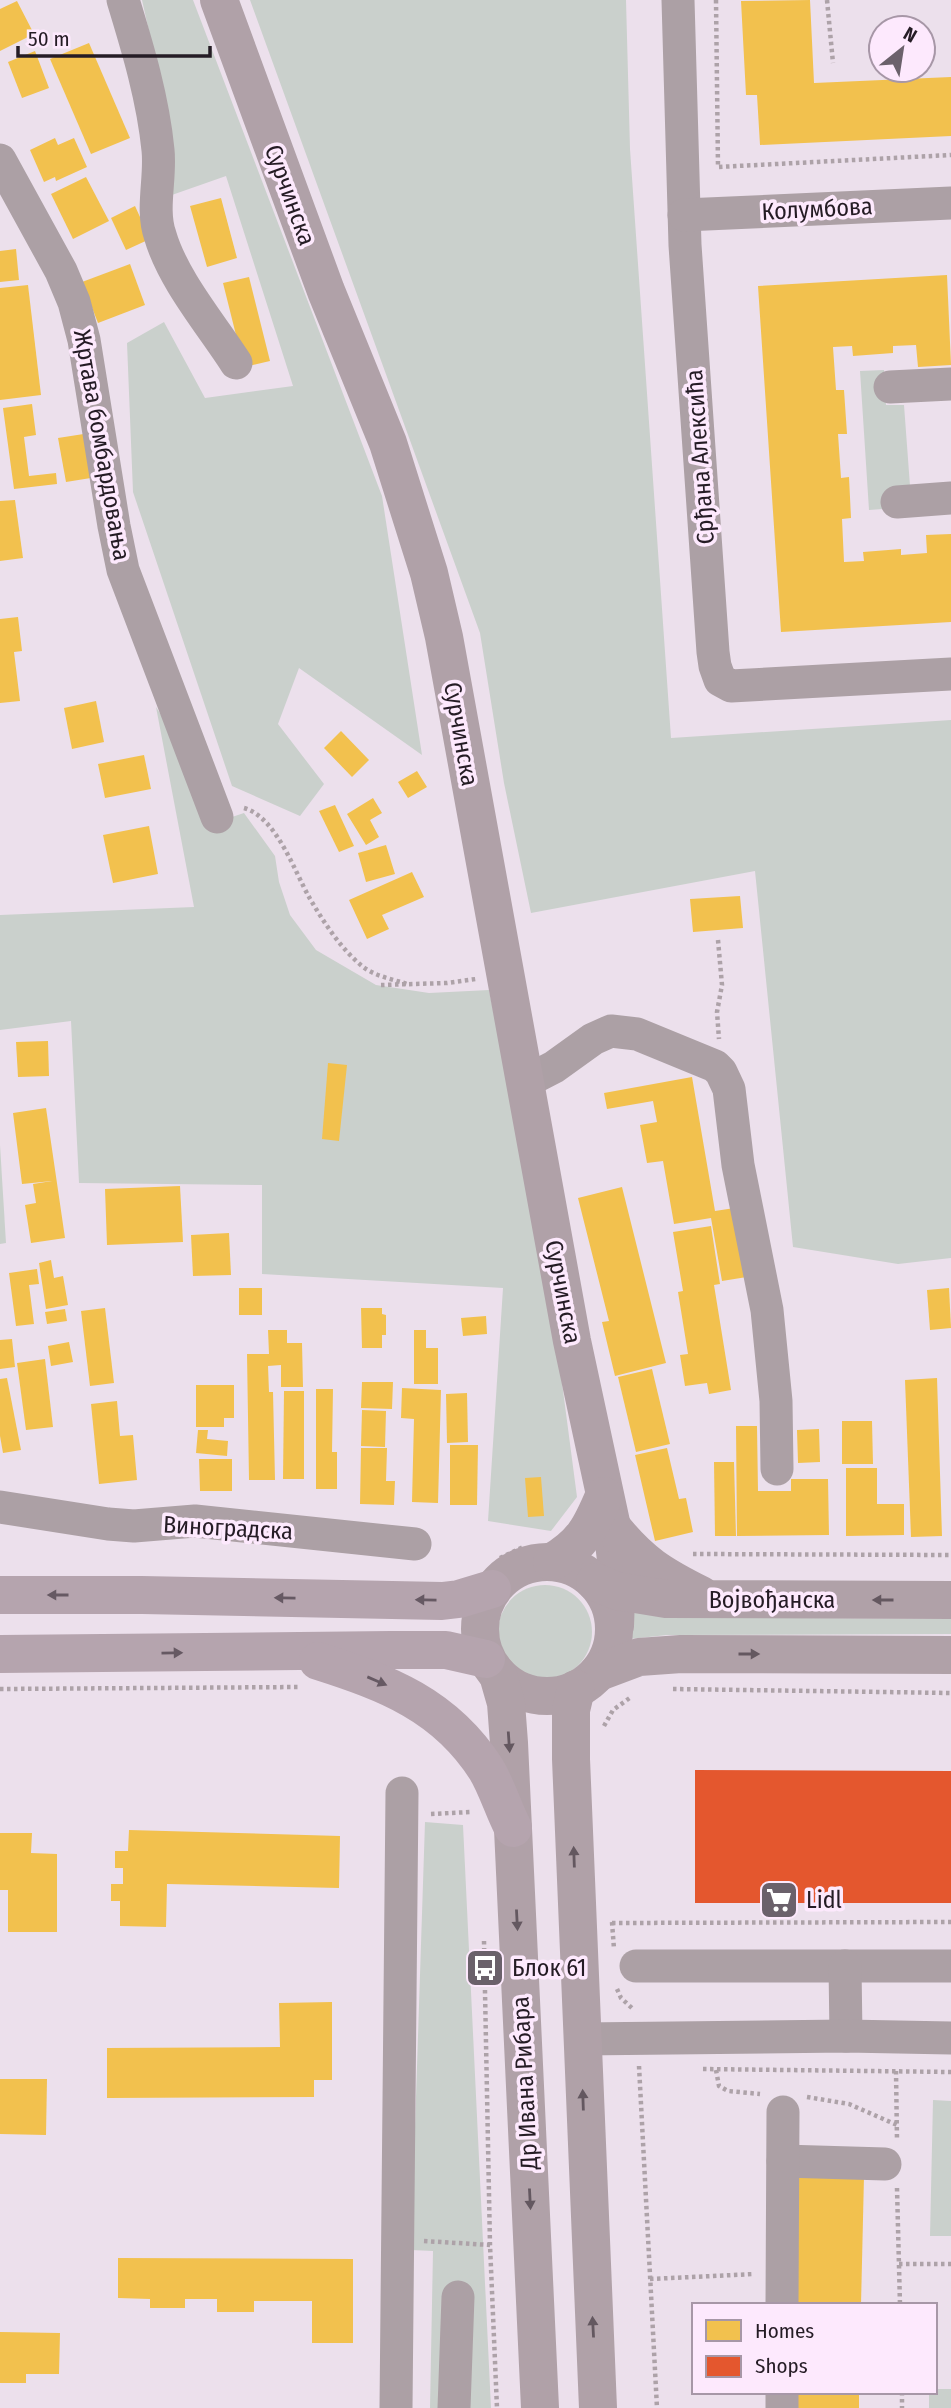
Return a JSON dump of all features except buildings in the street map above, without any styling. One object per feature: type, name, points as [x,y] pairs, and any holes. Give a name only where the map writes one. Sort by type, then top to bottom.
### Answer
[{"type":"highway","points":[[0,1595],[442,1601],[459,1600],[492,1589]]},
{"type":"highway","points":[[0,1654],[446,1650],[492,1667]]},
{"type":"highway","points":[[289,1651],[372,1678],[418,1702],[450,1724],[487,1771],[513,1828]]},
{"type":"main road","name":"Сурчинска","points":[[219,0],[326,291],[388,443],[415,526],[444,637],[570,1328],[608,1512],[609,1599]]},
{"type":"main road","points":[[552,1562],[581,1541],[594,1521],[608,1512],[646,1563],[668,1579],[696,1592]]},
{"type":"main road","points":[[597,2408],[570,1751],[571,1710],[587,1681],[609,1654],[609,1599],[578,1569],[552,1562],[518,1568],[492,1589],[486,1600],[480,1637],[492,1667],[515,1688],[535,1695],[556,1695],[587,1681],[639,1657],[681,1654],[951,1655]]},
{"type":"main road","name":"Војвођанска","points":[[609,1599],[666,1599],[696,1592],[951,1600]]},
{"type":"main road","name":"Др Ивана Рибара","points":[[492,1667],[506,1703],[540,2408]]},
{"type":"street","points":[[123,0],[146,83],[157,138],[158,232],[175,270],[236,363]]},
{"type":"street","name":"Срђана Алексића","points":[[678,0],[684,215],[712,638],[715,666],[720,680],[732,686],[951,674]]},
{"type":"street","name":"Жртава бомбардовања","points":[[0,160],[61,271],[77,311],[123,570],[230,812]]},
{"type":"street","name":"Колумбова","points":[[684,215],[951,203]]},
{"type":"street","points":[[890,387],[951,384]]},
{"type":"street","points":[[897,502],[951,498]]},
{"type":"street","points":[[525,1082],[540,1076],[593,1039],[611,1031],[637,1034],[715,1066],[725,1079],[729,1089],[738,1166],[767,1310],[776,1401],[777,1469]]},
{"type":"street","name":"Виноградска","points":[[0,1507],[135,1526],[195,1521],[415,1544]]},
{"type":"street","points":[[396,2408],[402,1804]]},
{"type":"street","points":[[845,1966],[846,2036]]},
{"type":"street","points":[[623,1971],[951,1966]]},
{"type":"street","points":[[581,2039],[639,2053],[846,2036],[951,2038]]},
{"type":"street","points":[[782,2289],[783,2112]]},
{"type":"street","points":[[783,2161],[885,2164]]},
{"type":"street","points":[[454,2408],[458,2297]]},
{"type":"path","points":[[716,0],[718,167],[951,155]]},
{"type":"path","points":[[827,0],[833,64]]},
{"type":"path","points":[[230,812],[256,811],[287,854],[310,899],[332,933],[353,957],[373,973],[407,984]]},
{"type":"path","points":[[715,1066],[721,1053],[717,1012],[722,985],[718,940]]},
{"type":"path","points":[[381,985],[447,983],[505,976]]},
{"type":"path","points":[[696,1592],[688,1554],[951,1555]]},
{"type":"path","points":[[0,1689],[311,1687]]},
{"type":"path","points":[[670,1689],[951,1693]]},
{"type":"path","points":[[601,1736],[613,1710],[634,1695]]},
{"type":"path","points":[[402,1804],[476,1812],[474,1805]]},
{"type":"path","points":[[611,1909],[623,1971],[621,1998],[628,2007],[638,2011],[657,2408]]},
{"type":"path","points":[[612,1923],[951,1922]]},
{"type":"path","points":[[484,1933],[496,2408]]},
{"type":"path","points":[[639,2053],[652,2068]]},
{"type":"path","points":[[690,2069],[951,2072]]},
{"type":"path","points":[[398,2240],[490,2245]]},
{"type":"path","points":[[899,2264],[951,2264]]},
{"type":"path","points":[[650,2279],[782,2289]]},
{"type":"shaded area","points":[[142,0],[193,0],[382,496],[422,755],[299,668],[278,724],[324,784],[300,816],[232,786],[133,492],[127,343],[164,322],[205,398],[293,386],[226,176],[169,196],[167,112]]},
{"type":"shaded area","points":[[250,0],[626,0],[630,149],[671,738],[951,720],[951,1258],[898,1264],[793,1247],[755,871],[531,913],[504,783],[480,633]]},
{"type":"shaded area","points":[[884,370],[886,405],[904,405],[910,486],[896,508],[869,510],[860,371]]},
{"type":"shaded area","points":[[156,707],[180,745],[211,824],[244,813],[275,856],[279,882],[290,915],[316,950],[376,985],[429,993],[489,990],[549,1284],[577,1497],[551,1531],[488,1521],[503,1288],[262,1274],[262,1185],[79,1183],[71,1021],[0,1030],[0,915],[194,907]]},
{"type":"shaded area","points":[[0,1145],[6,1243],[0,1244]]},
{"type":"shaded area","points":[[545,1585],[563,1589],[578,1599],[588,1614],[592,1632],[588,1650],[578,1665],[563,1675],[545,1679],[527,1675],[512,1665],[502,1650],[498,1632],[502,1614],[512,1599],[527,1589]]},
{"type":"shaded area","points":[[630,1608],[664,1617],[951,1619],[951,1634],[667,1635],[630,1639]]},
{"type":"shaded area","points":[[425,1822],[463,1825],[491,2408],[430,2408],[433,2251],[411,2250]]},
{"type":"shaded area","points":[[933,2100],[951,2101],[951,2236],[930,2236]]},
{"type":"shaded area","points":[[937,2389],[951,2389],[951,2408],[929,2408],[929,2394],[937,2394]]},
{"type":"place","name":"Lidl","points":[[779,1900]]},
{"type":"place","name":"Блок 61","points":[[485,1968]]}]
